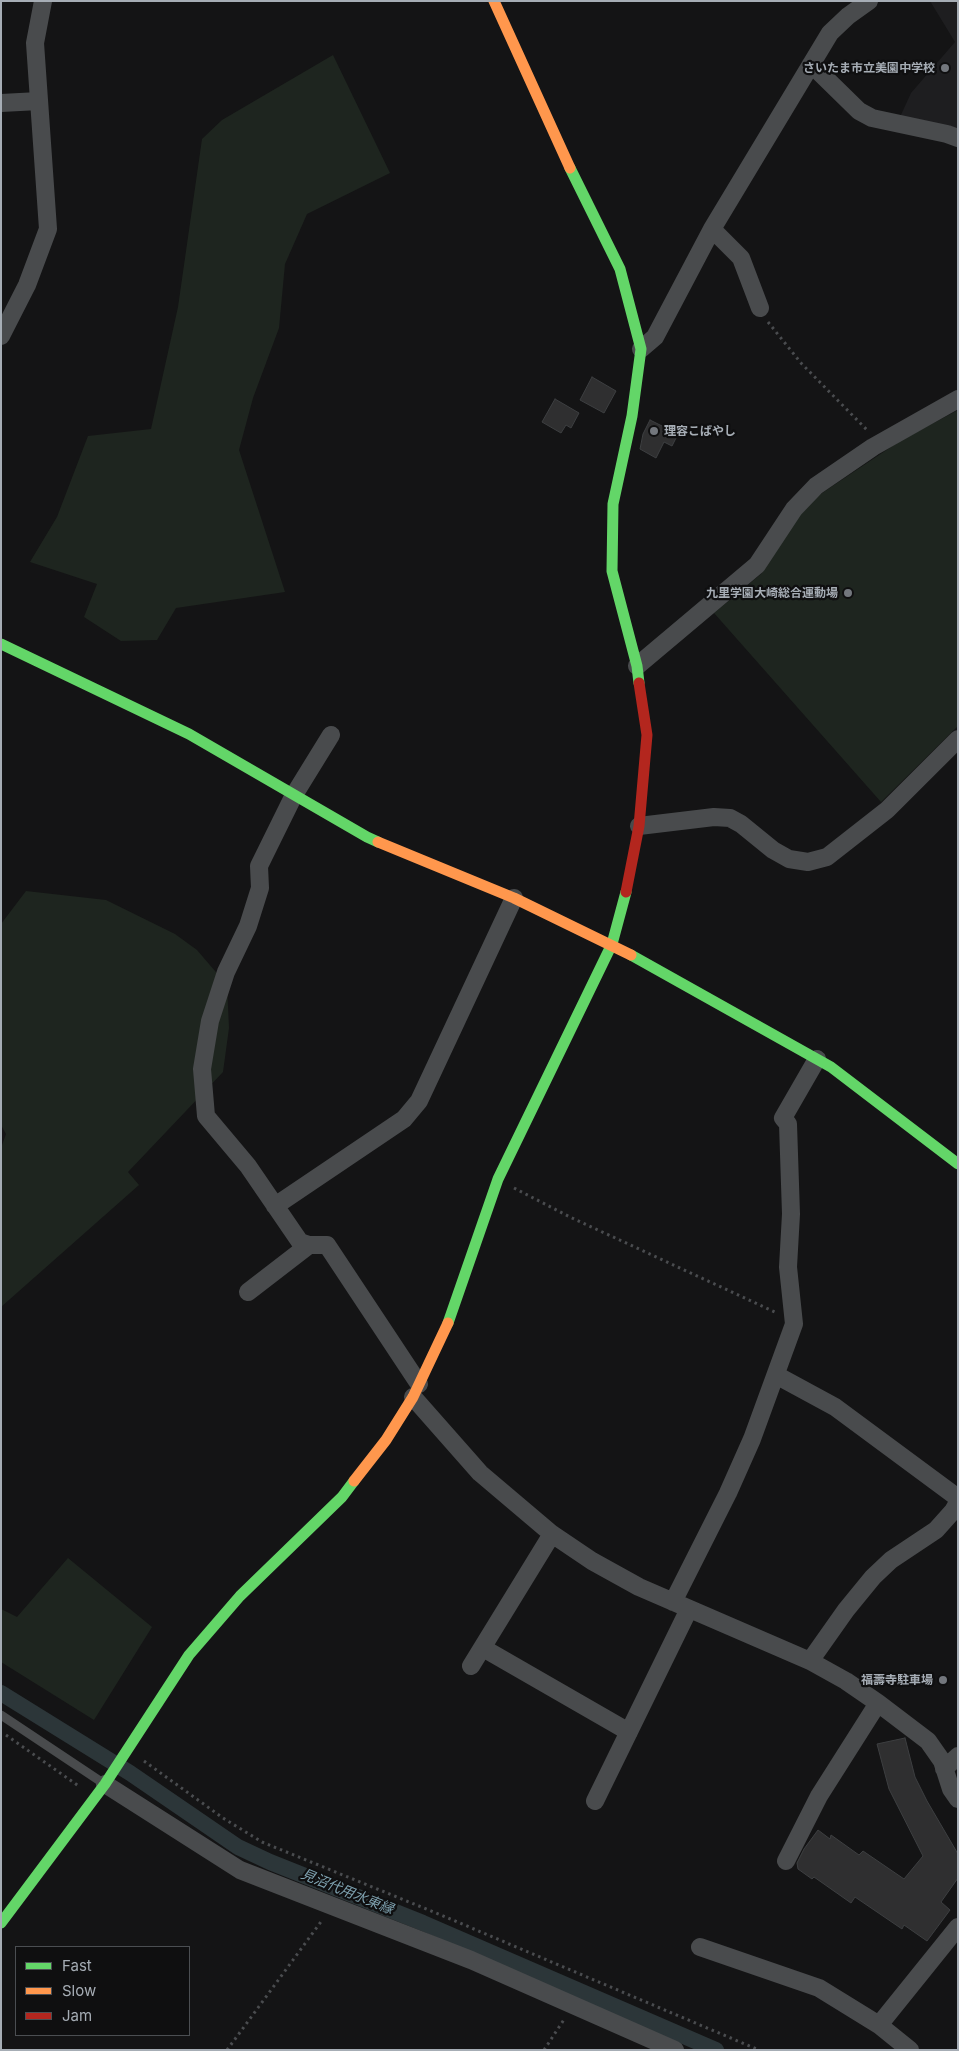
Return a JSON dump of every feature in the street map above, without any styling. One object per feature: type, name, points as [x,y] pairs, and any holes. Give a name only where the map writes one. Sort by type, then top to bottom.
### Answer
[{"type":"street","points":[[1,336],[27,284],[48,229],[36,43],[43,1]]},
{"type":"street","points":[[1,1923],[107,1780],[188,1655],[240,1596],[342,1497],[386,1440],[416,1391],[450,1320],[498,1179],[612,944],[631,874],[639,826],[647,735],[637,666],[612,571],[613,504],[632,416],[641,349],[620,270],[566,159],[494,1]]},
{"type":"street","points":[[641,349],[655,338],[712,229],[830,33],[848,16],[869,1]]},
{"type":"street","points":[[811,64],[859,111],[872,118],[958,138]]},
{"type":"street","points":[[1,103],[39,101]]},
{"type":"street","points":[[712,229],[741,258],[760,308]]},
{"type":"street","points":[[637,666],[757,565],[794,509],[816,486],[880,443],[958,399]]},
{"type":"street","points":[[1,644],[189,734],[367,837],[514,898],[612,944],[831,1067],[958,1164]]},
{"type":"street","points":[[331,735],[294,795],[259,866],[260,888],[248,926],[226,972],[210,1021],[202,1068],[206,1116],[248,1166],[300,1242],[309,1245],[327,1245],[416,1391],[472,1466],[552,1534],[592,1562],[639,1587],[810,1661],[846,1681],[928,1741],[942,1761],[956,1793]]},
{"type":"street","points":[[639,826],[714,817],[730,818],[741,824],[773,850],[789,859],[808,862],[826,857],[887,810],[958,739]]},
{"type":"street","points":[[275,1206],[404,1119],[418,1101],[514,898]]},
{"type":"street","points":[[596,1801],[629,1732],[752,1439],[794,1321],[788,1267],[791,1214],[788,1124],[783,1118],[817,1059]]},
{"type":"street","points":[[248,1292],[309,1245]]},
{"type":"street","points":[[776,1375],[835,1408],[956,1508],[936,1530],[891,1560],[873,1577],[846,1610],[810,1661]]},
{"type":"street","points":[[471,1666],[552,1534]]},
{"type":"street","points":[[482,1648],[629,1732]]},
{"type":"street","points":[[786,1860],[819,1796],[878,1703]]},
{"type":"street","points":[[944,1769],[958,1756]]},
{"type":"street","points":[[107,1780],[240,1870],[471,1960],[676,2050]]},
{"type":"street","points":[[880,2025],[958,1927]]},
{"type":"street","points":[[700,1947],[820,1988],[880,2025],[910,2050]]},
{"type":"lane","points":[[1,1715],[107,1780]]},
{"type":"path","points":[[760,308],[770,326],[802,363],[880,443]]},
{"type":"path","points":[[498,1179],[570,1217],[794,1321]]},
{"type":"path","points":[[1,1732],[84,1790]]},
{"type":"path","points":[[127,1751],[223,1818],[262,1842],[450,1919],[759,2050]]},
{"type":"path","points":[[227,2050],[324,1918],[330,1905]]},
{"type":"path","points":[[544,2050],[561,2027],[572,2004]]},
{"type":"shaded area","name":"さいたま市立美園中学校","points":[[930,1],[958,1],[958,130],[900,117],[911,93],[955,42]]},
{"type":"shaded area","points":[[333,55],[390,173],[307,214],[285,264],[279,328],[253,398],[239,450],[285,592],[176,608],[157,640],[121,641],[84,617],[97,584],[30,562],[57,517],[88,436],[151,429],[178,307],[202,139],[222,120]]},
{"type":"shaded area","name":"九里学園大崎総合運動場","points":[[958,410],[958,726],[881,802],[714,613],[761,574],[797,518],[819,495],[900,441]]},
{"type":"shaded area","points":[[26,891],[106,900],[175,934],[197,950],[227,985],[229,1028],[223,1072],[128,1172],[139,1185],[1,1307],[1,1148],[6,1134],[1,1125],[1,924]]},
{"type":"shaded area","points":[[68,1558],[152,1627],[94,1720],[1,1662],[1,1609],[17,1617]]},
{"type":"building","points":[[592,377],[616,391],[604,413],[580,400]]},
{"type":"building","points":[[555,399],[579,413],[571,428],[566,425],[561,433],[542,422]]},
{"type":"building","points":[[650,420],[678,434],[672,446],[664,442],[656,458],[640,449],[643,434]]},
{"type":"building","points":[[905,1738],[915,1777],[958,1854],[958,1878],[941,1902],[950,1910],[927,1941],[904,1925],[902,1929],[855,1897],[851,1903],[814,1877],[812,1879],[798,1869],[797,1863],[804,1849],[818,1830],[830,1839],[831,1835],[859,1855],[863,1851],[904,1879],[923,1856],[889,1789],[877,1744]]},
{"type":"waterway","name":"見沼代用水東縁","points":[[1,1693],[130,1773],[238,1847],[270,1862],[423,1923],[716,2050]]},
{"type":"traffic: fast","points":[[570,168],[620,269],[641,349],[632,416],[613,504],[612,571],[637,666],[639,683]]},
{"type":"traffic: fast","points":[[1,644],[189,734],[378,842]]},
{"type":"traffic: fast","points":[[448,1323],[498,1179],[612,944],[626,892]]},
{"type":"traffic: fast","points":[[631,955],[831,1067],[958,1164]]},
{"type":"traffic: fast","points":[[1,1923],[105,1784],[189,1655],[240,1596],[342,1497],[354,1481]]},
{"type":"traffic: slow","points":[[494,1],[570,168]]},
{"type":"traffic: slow","points":[[378,842],[514,898],[631,955]]},
{"type":"traffic: slow","points":[[354,1481],[386,1440],[413,1397],[448,1323]]},
{"type":"traffic: jam","points":[[626,892],[639,826],[647,735],[639,683]]},
{"type":"place","name":"さいたま市立美園中学校","points":[[945,68]]},
{"type":"place","name":"理容こばやし","points":[[654,431]]},
{"type":"place","name":"九里学園大崎総合運動場","points":[[848,593]]},
{"type":"place","name":"福壽寺駐車場","points":[[943,1680]]}]
